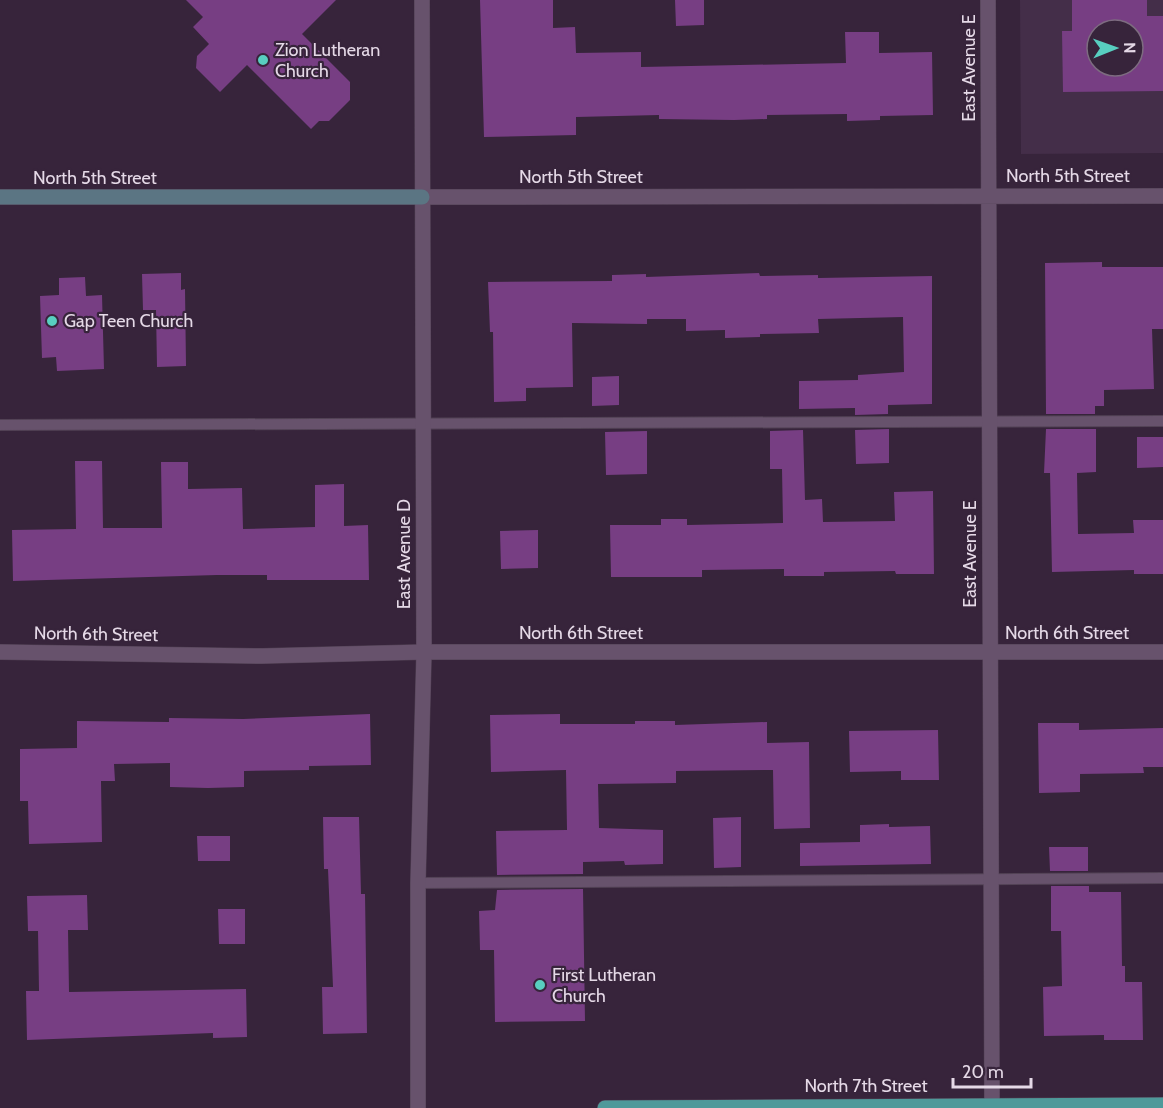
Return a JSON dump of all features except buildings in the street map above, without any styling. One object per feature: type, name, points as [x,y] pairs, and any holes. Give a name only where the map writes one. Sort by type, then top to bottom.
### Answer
[{"type":"main road","name":"North 7th Street","points":[[605,1108],[1163,1106]]},
{"type":"street","name":"East Avenue D","points":[[418,1108],[418,884],[424,652],[422,0]]},
{"type":"street","name":"East Avenue E","points":[[988,0],[992,1106]]},
{"type":"street","name":"North 5th Street","points":[[0,197],[1163,196]]},
{"type":"street","name":"North 6th Street","points":[[0,652],[262,656],[424,652],[1163,652]]},
{"type":"lane","points":[[0,425],[1163,422]]},
{"type":"lane","points":[[418,884],[1163,878]]},
{"type":"shaded area","points":[[1020,0],[1163,0],[1163,153],[1021,154]]},
{"type":"place","name":"Zion Lutheran Church","points":[[263,60]]},
{"type":"place","name":"Gap Teen Church","points":[[52,321]]},
{"type":"place","name":"First Lutheran Church","points":[[540,985]]}]
